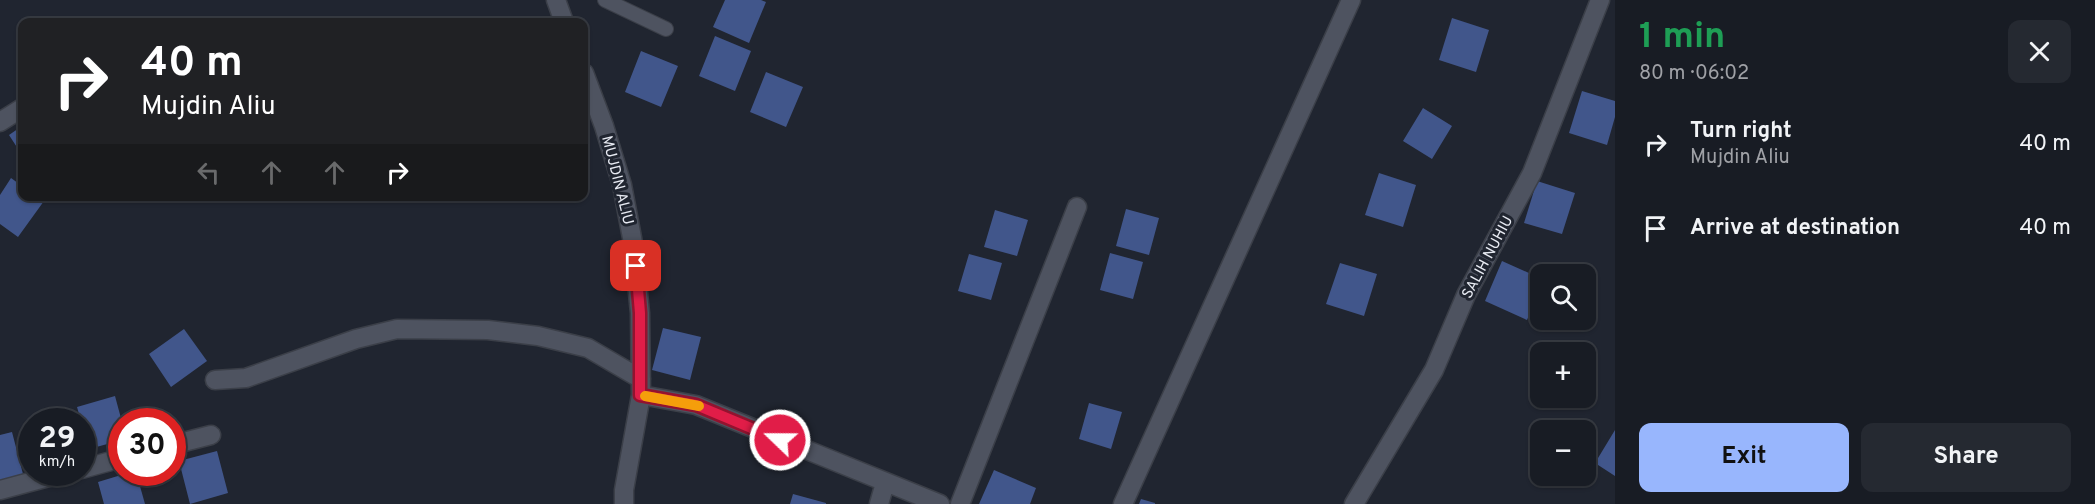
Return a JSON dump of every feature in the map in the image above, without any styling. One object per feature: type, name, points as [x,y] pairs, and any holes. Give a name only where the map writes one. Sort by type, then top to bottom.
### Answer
[{"type":"street","points":[[556,0],[563,18]]},
{"type":"street","points":[[1123,504],[1351,0]]},
{"type":"street","name":"SALIH NUHIU","points":[[1354,504],[1434,370],[1466,295],[1532,173],[1600,0]]},
{"type":"street","name":"MUJDIN ALIU","points":[[588,84],[604,126],[624,197],[633,243],[640,313],[641,387],[624,490],[624,504]]},
{"type":"street","points":[[0,122],[18,111]]},
{"type":"street","points":[[960,504],[1077,207]]},
{"type":"street","points":[[215,380],[246,378],[356,339],[397,329],[488,330],[538,336],[588,348],[641,387],[696,405],[940,504]]},
{"type":"street","points":[[186,441],[210,435]]},
{"type":"street","points":[[879,504],[885,483]]},
{"type":"street","points":[[0,490],[18,485]]},
{"type":"lane","points":[[605,0],[666,29]]},
{"type":"building","points":[[725,0],[766,2],[749,43],[713,27]]},
{"type":"building","points":[[1452,18],[1489,30],[1476,72],[1439,60]]},
{"type":"building","points":[[715,36],[751,51],[735,91],[699,76]]},
{"type":"building","points":[[641,51],[678,66],[661,107],[625,92]]},
{"type":"building","points":[[766,72],[803,87],[786,127],[750,112]]},
{"type":"building","points":[[1582,91],[1615,101],[1615,117],[1607,145],[1569,133]]},
{"type":"building","points":[[1423,108],[1452,126],[1432,159],[1403,141]]},
{"type":"building","points":[[18,129],[18,149],[9,135]]},
{"type":"building","points":[[1379,173],[1416,185],[1403,227],[1365,215]]},
{"type":"building","points":[[11,178],[18,183],[18,201],[44,201],[18,237],[0,224],[0,195]]},
{"type":"building","points":[[1537,181],[1575,193],[1562,234],[1524,223]]},
{"type":"building","points":[[1126,209],[1159,218],[1149,255],[1116,246]]},
{"type":"building","points":[[995,210],[1028,220],[1017,256],[984,247]]},
{"type":"building","points":[[1110,253],[1143,262],[1133,299],[1100,290]]},
{"type":"building","points":[[969,254],[1002,263],[991,300],[958,291]]},
{"type":"building","points":[[1502,261],[1530,274],[1530,313],[1527,320],[1485,301]]},
{"type":"building","points":[[1340,263],[1377,274],[1364,316],[1326,304]]},
{"type":"building","points":[[663,328],[701,337],[690,380],[652,370]]},
{"type":"building","points":[[184,329],[207,361],[171,387],[149,354]]},
{"type":"building","points":[[115,396],[118,408],[108,408],[108,444],[96,447],[96,408],[77,407]]},
{"type":"building","points":[[1089,403],[1122,412],[1111,449],[1079,439]]},
{"type":"building","points":[[1615,430],[1615,476],[1596,464]]},
{"type":"building","points":[[12,432],[18,455],[18,476],[0,481],[0,435]]},
{"type":"building","points":[[217,451],[228,493],[190,504],[185,486],[186,459]]},
{"type":"building","points":[[994,470],[1036,488],[1030,504],[979,504]]},
{"type":"building","points":[[108,479],[108,486],[140,486],[145,504],[104,504],[98,482]]},
{"type":"building","points":[[793,494],[826,503],[826,504],[790,504]]},
{"type":"building","points":[[1141,499],[1155,503],[1155,504],[1139,504]]},
{"type":"slow traffic","points":[[645,396],[699,406]]},
{"type":"route","points":[[636,266],[640,313],[640,395],[696,405],[780,440]]}]
